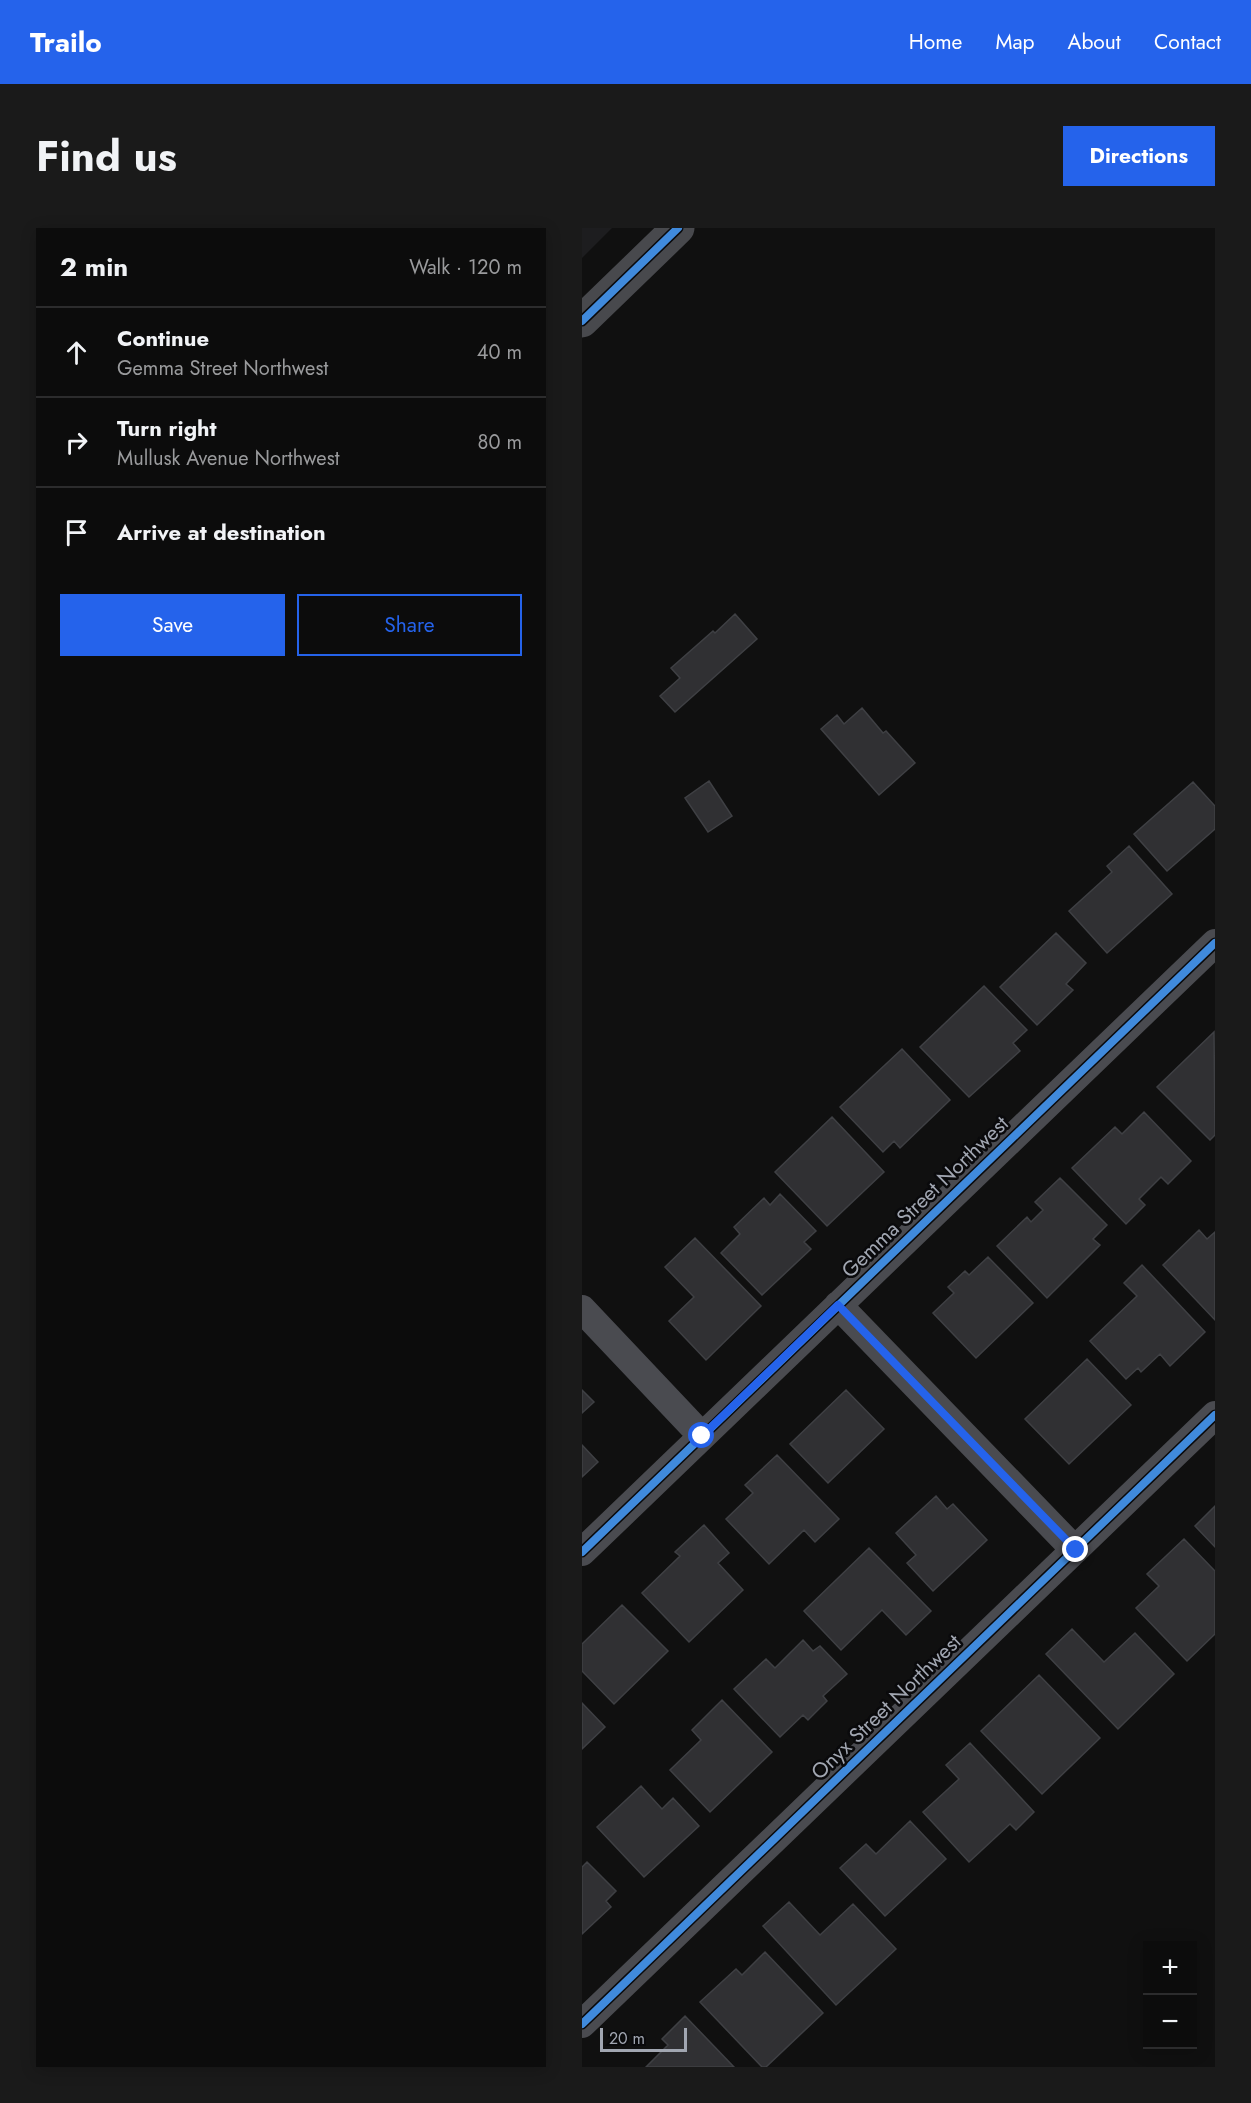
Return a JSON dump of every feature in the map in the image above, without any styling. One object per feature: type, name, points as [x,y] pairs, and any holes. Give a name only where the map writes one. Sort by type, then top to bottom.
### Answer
[{"type":"main road","points":[[582,321],[678,228]]},
{"type":"street","name":"Gemma Street Northwest","points":[[582,1552],[1215,943]]},
{"type":"street","points":[[838,1305],[1076,1550]]},
{"type":"street","points":[[582,1309],[702,1436]]},
{"type":"street","name":"Onyx Street Northwest","points":[[582,2024],[1215,1415]]},
{"type":"shaded area","points":[[582,228],[612,228],[582,258]]},
{"type":"building","points":[[735,614],[757,639],[675,712],[660,696],[680,678],[671,668]]},
{"type":"building","points":[[862,708],[883,733],[886,731],[915,763],[879,795],[821,729],[837,715],[844,724]]},
{"type":"building","points":[[709,781],[732,816],[708,832],[685,798]]},
{"type":"building","points":[[1193,782],[1215,806],[1215,829],[1167,871],[1134,834]]},
{"type":"building","points":[[1129,846],[1172,894],[1107,953],[1069,911],[1112,872],[1107,866]]},
{"type":"building","points":[[1056,933],[1086,963],[1066,984],[1073,990],[1037,1025],[1000,987]]},
{"type":"building","points":[[984,986],[1027,1030],[1013,1043],[1020,1051],[969,1097],[920,1047]]},
{"type":"building","points":[[1214,1032],[1215,1135],[1210,1140],[1157,1087]]},
{"type":"building","points":[[902,1049],[950,1100],[900,1148],[894,1141],[883,1152],[840,1107]]},
{"type":"building","points":[[1144,1112],[1191,1161],[1168,1184],[1161,1177],[1139,1199],[1145,1205],[1126,1224],[1072,1168],[1115,1127],[1122,1134]]},
{"type":"building","points":[[832,1117],[884,1172],[827,1226],[775,1172]]},
{"type":"building","points":[[1060,1178],[1107,1225],[1093,1239],[1100,1245],[1047,1298],[997,1246],[1027,1217],[1031,1222],[1043,1210],[1035,1202]]},
{"type":"building","points":[[780,1194],[816,1231],[804,1242],[811,1249],[762,1295],[721,1253],[740,1234],[734,1227],[764,1198],[770,1205]]},
{"type":"building","points":[[1199,1230],[1207,1239],[1215,1232],[1215,1320],[1163,1265]]},
{"type":"building","points":[[695,1238],[761,1306],[706,1360],[669,1321],[694,1297],[665,1267]]},
{"type":"building","points":[[988,1257],[1033,1303],[976,1358],[933,1313],[954,1293],[948,1287],[965,1271],[969,1275]]},
{"type":"building","points":[[1142,1265],[1205,1332],[1170,1366],[1160,1354],[1141,1372],[1138,1368],[1126,1379],[1090,1341],[1137,1296],[1124,1283]]},
{"type":"building","points":[[1087,1359],[1131,1405],[1069,1464],[1025,1419]]},
{"type":"building","points":[[582,1390],[594,1402],[582,1413]]},
{"type":"building","points":[[846,1390],[884,1429],[828,1483],[790,1444]]},
{"type":"building","points":[[582,1445],[598,1462],[582,1477]]},
{"type":"building","points":[[777,1455],[839,1519],[815,1542],[804,1530],[769,1564],[726,1519],[753,1493],[745,1485]]},
{"type":"building","points":[[936,1496],[947,1509],[953,1504],[987,1540],[933,1591],[907,1563],[916,1555],[896,1533]]},
{"type":"building","points":[[1215,1506],[1215,1547],[1195,1526]]},
{"type":"building","points":[[704,1525],[729,1553],[718,1563],[743,1590],[689,1642],[642,1593],[680,1556],[675,1552]]},
{"type":"building","points":[[1184,1539],[1215,1571],[1215,1634],[1187,1661],[1136,1608],[1159,1586],[1147,1574]]},
{"type":"building","points":[[869,1548],[931,1611],[906,1635],[882,1610],[841,1650],[804,1611]]},
{"type":"building","points":[[622,1605],[668,1651],[614,1704],[582,1671],[582,1644]]},
{"type":"building","points":[[1072,1629],[1104,1662],[1135,1633],[1174,1674],[1118,1729],[1046,1654]]},
{"type":"building","points":[[803,1640],[813,1651],[820,1646],[847,1674],[823,1696],[827,1701],[808,1720],[803,1715],[780,1737],[734,1689],[766,1659],[775,1668]]},
{"type":"building","points":[[1039,1675],[1100,1738],[1042,1794],[981,1731]]},
{"type":"building","points":[[722,1700],[772,1752],[710,1812],[670,1770],[701,1740],[692,1730]]},
{"type":"building","points":[[582,1703],[605,1727],[582,1749]]},
{"type":"building","points":[[970,1743],[1034,1812],[1016,1830],[1010,1824],[969,1862],[923,1812],[959,1779],[946,1765]]},
{"type":"building","points":[[641,1786],[662,1809],[673,1798],[699,1826],[644,1877],[597,1827]]},
{"type":"building","points":[[910,1821],[946,1859],[885,1916],[840,1868],[866,1844],[876,1854]]},
{"type":"building","points":[[587,1862],[616,1891],[606,1901],[611,1907],[582,1934],[582,1867]]},
{"type":"building","points":[[789,1902],[820,1935],[853,1904],[896,1949],[836,2005],[763,1926]]},
{"type":"building","points":[[765,1952],[823,2013],[766,2067],[762,2067],[700,2002],[736,1969],[742,1975]]},
{"type":"building","points":[[685,2016],[734,2067],[646,2067],[668,2045],[662,2039]]},
{"type":"cycle path","points":[[582,321],[678,228]]},
{"type":"cycle path","points":[[582,1552],[1215,943]]},
{"type":"cycle path","points":[[582,2024],[1215,1415]]},
{"type":"route","points":[[702,1436],[838,1305],[1076,1550]]}]
